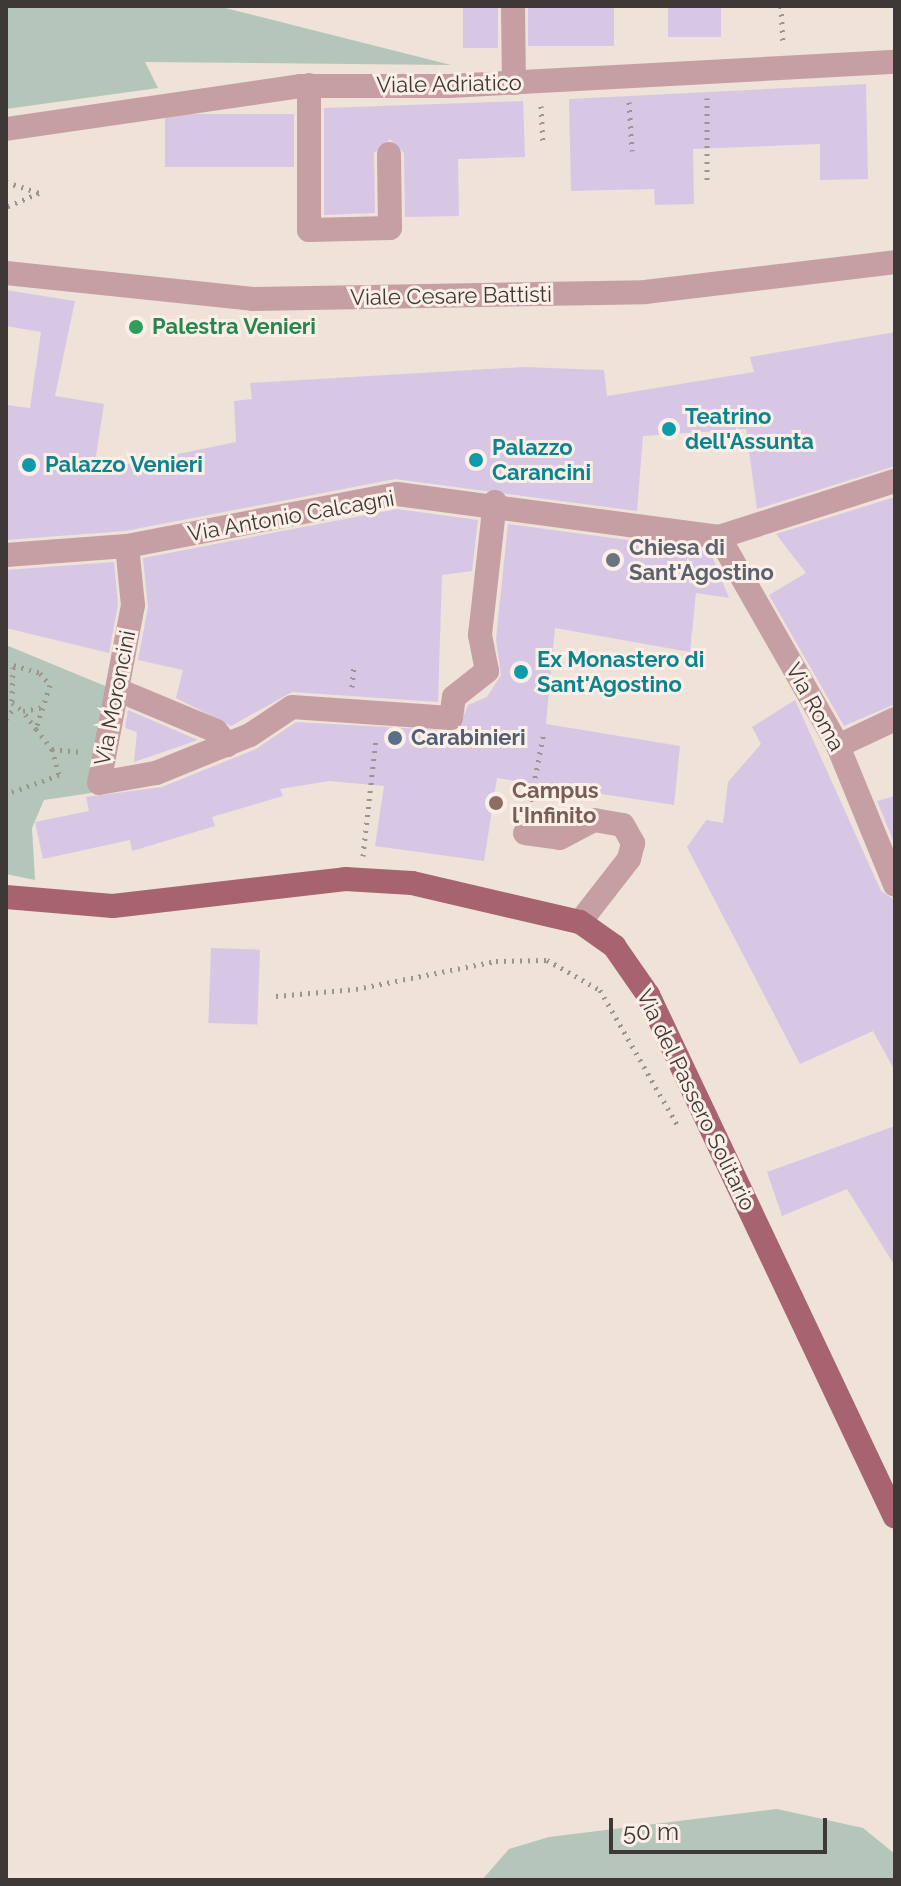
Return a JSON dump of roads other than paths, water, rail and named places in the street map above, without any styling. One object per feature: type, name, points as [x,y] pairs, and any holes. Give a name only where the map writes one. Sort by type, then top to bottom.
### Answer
[{"type":"main road","name":"Via del Passero Solitario","points":[[6,897],[113,906],[361,880],[490,898],[580,922],[614,946],[648,995],[895,1517]]},
{"type":"street","points":[[513,6],[514,83]]},
{"type":"street","name":"Viale Adriatico","points":[[6,129],[309,85],[514,83],[895,62]]},
{"type":"street","points":[[309,85],[309,230],[390,228],[389,154]]},
{"type":"street","name":"Viale Cesare Battisti","points":[[6,273],[253,299],[645,292],[895,262]]},
{"type":"street","points":[[719,537],[895,481]]},
{"type":"street","name":"Via Antonio Calcagni","points":[[6,555],[127,546],[397,494],[495,502],[719,537]]},
{"type":"street","name":"Via Moroncini","points":[[127,546],[133,605],[99,783],[156,773],[227,745],[292,707],[379,710],[451,718],[454,697],[487,671],[481,610],[495,502]]},
{"type":"street","name":"Via Roma","points":[[719,537],[838,746],[895,885]]},
{"type":"street","points":[[118,690],[216,731],[227,745]]},
{"type":"street","points":[[838,746],[895,719]]},
{"type":"street","points":[[525,833],[560,838],[594,820],[623,825],[633,843],[629,859],[580,922]]},
{"type":"place","name":"Palestra Venieri","points":[[136,327]]},
{"type":"place","name":"Teatrino dell'Assunta","points":[[669,429]]},
{"type":"place","name":"Palazzo Carancini","points":[[476,460]]},
{"type":"place","name":"Palazzo Venieri","points":[[29,465]]},
{"type":"place","name":"Chiesa di Sant'Agostino","points":[[613,560]]},
{"type":"place","name":"Ex Monastero di Sant'Agostino","points":[[521,672]]},
{"type":"place","name":"Carabinieri","points":[[395,738]]},
{"type":"place","name":"Campus l'Infinito","points":[[496,803]]}]
